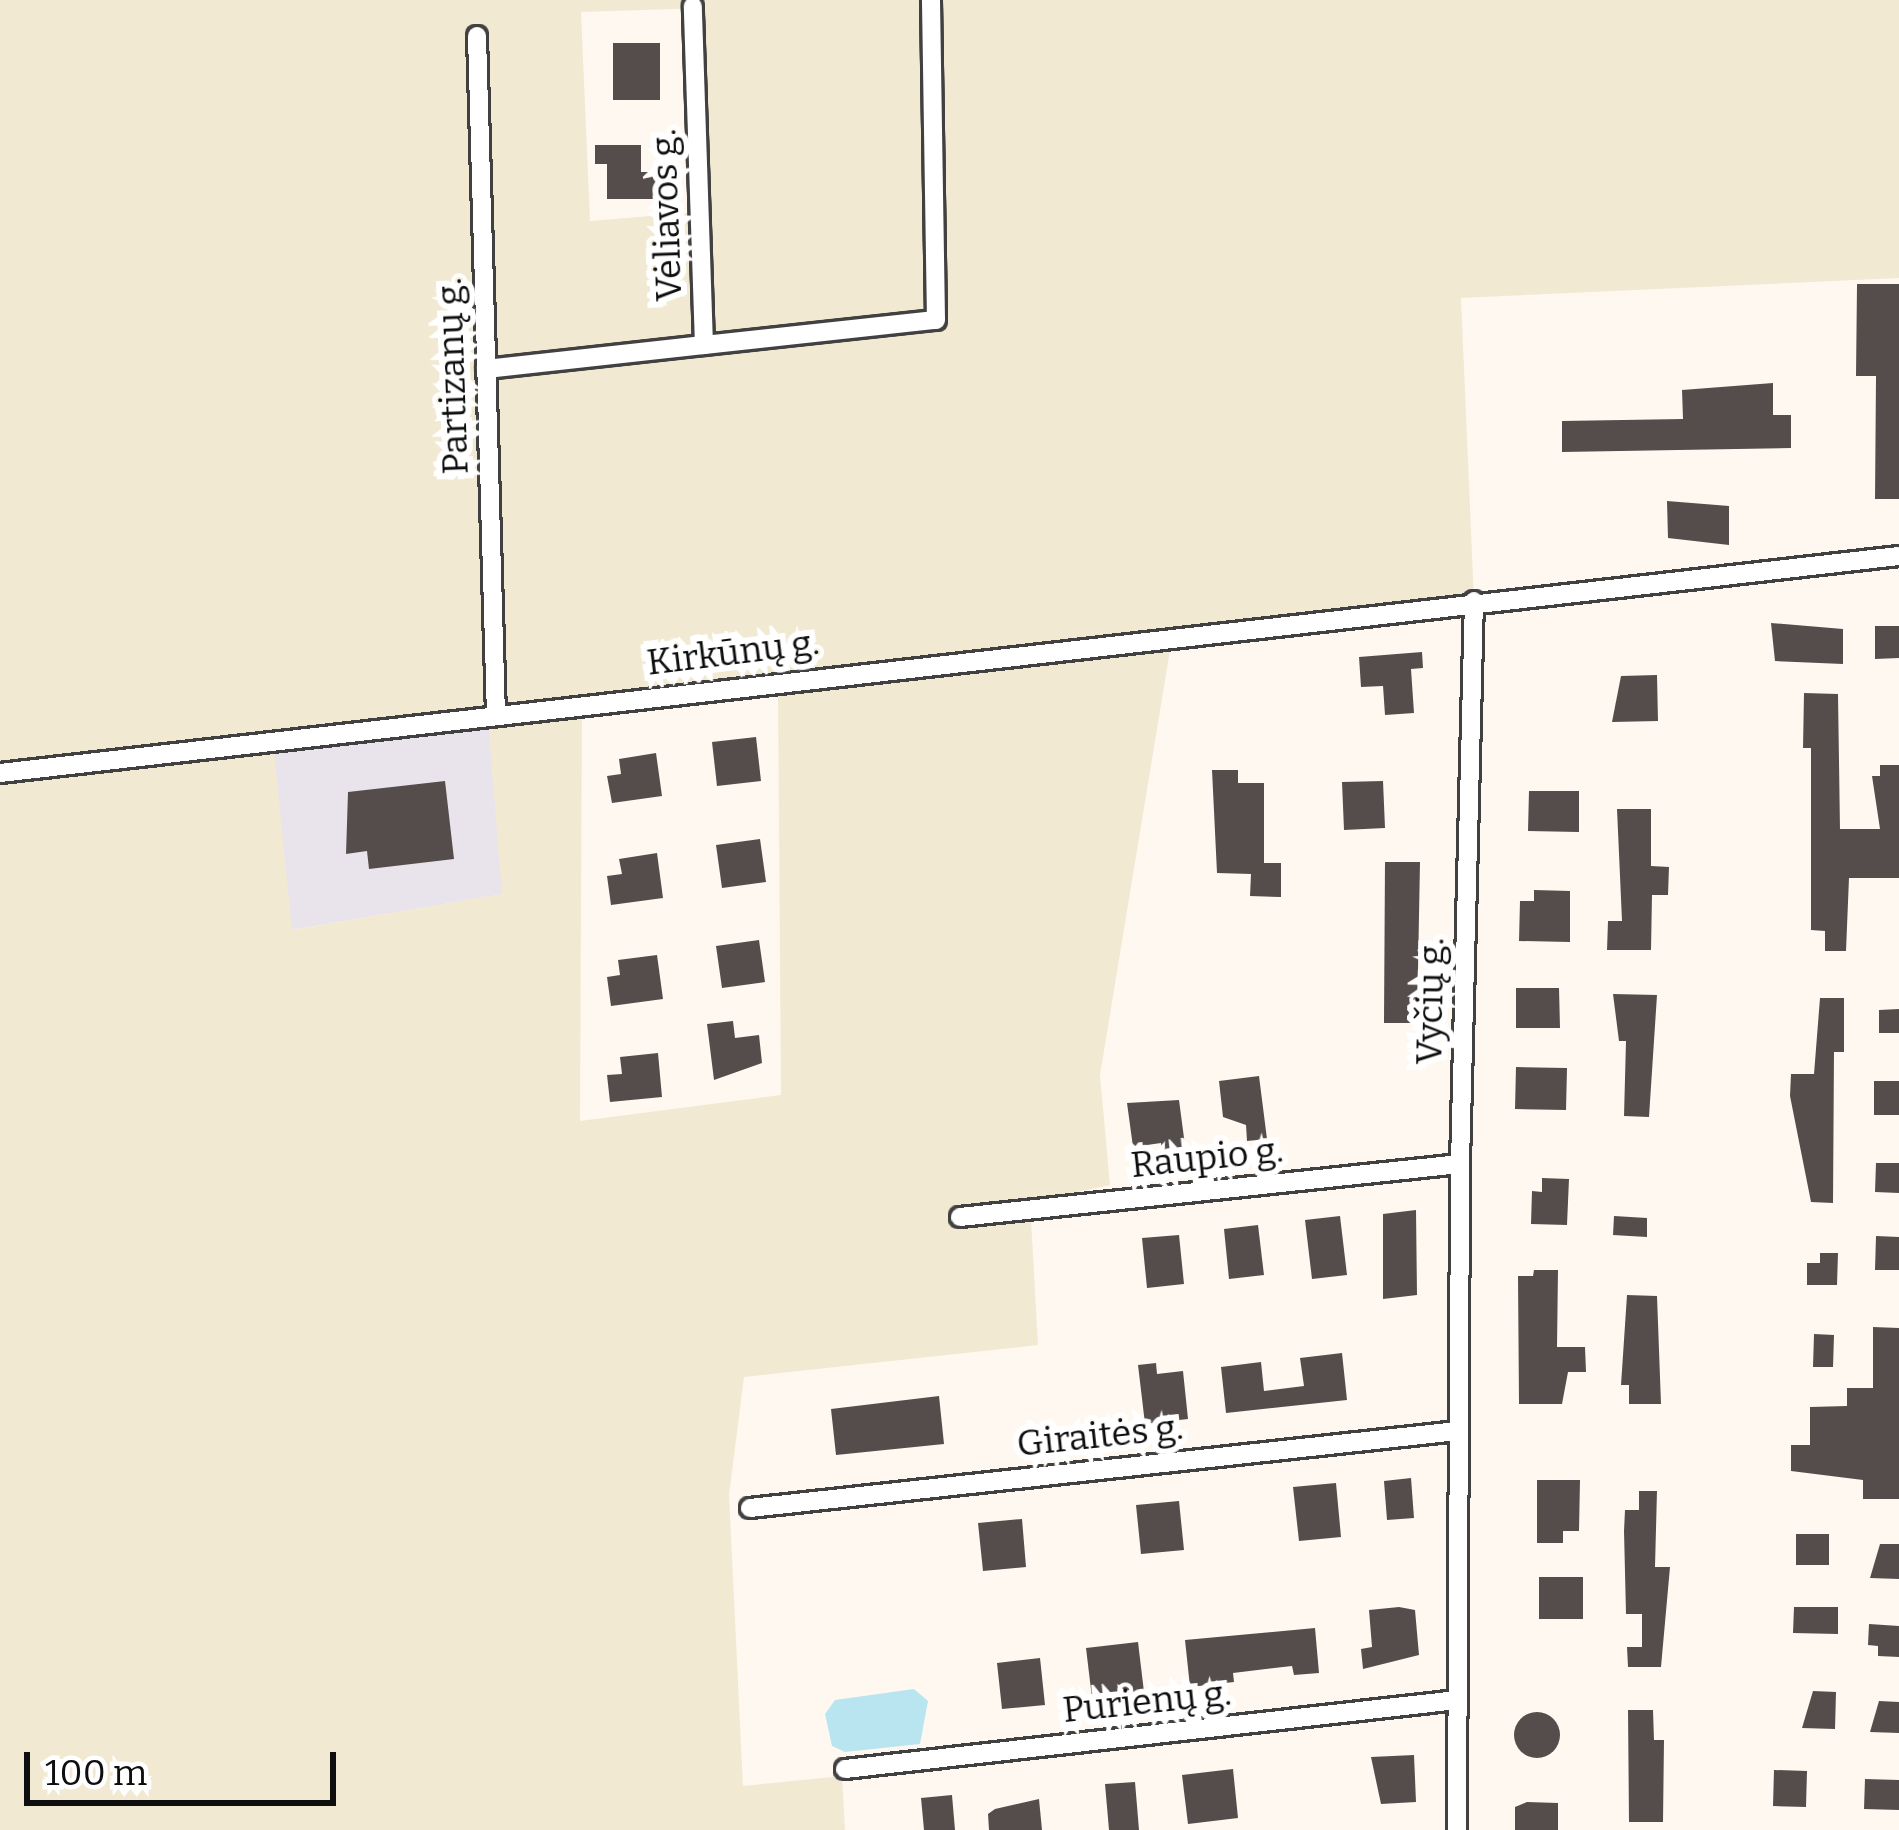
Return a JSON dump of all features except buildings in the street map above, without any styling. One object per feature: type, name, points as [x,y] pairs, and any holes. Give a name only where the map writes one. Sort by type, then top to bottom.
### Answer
[{"type":"street","points":[[704,345],[937,320],[931,0]]},
{"type":"street","name":"Vėliavos g.","points":[[486,369],[704,345],[693,6]]},
{"type":"street","name":"Partizanų g.","points":[[476,36],[496,715]]},
{"type":"street","points":[[1474,601],[1899,556]]},
{"type":"street","name":"Kirkūnų g.","points":[[0,773],[1474,601]]},
{"type":"street","name":"Vyčių g.","points":[[1457,1830],[1460,1164],[1474,601]]},
{"type":"street","name":"Raupio g.","points":[[960,1217],[1460,1164]]},
{"type":"street","name":"Giraitės g.","points":[[750,1508],[1458,1430]]},
{"type":"street","name":"Purienų g.","points":[[845,1769],[1457,1700]]},
{"type":"shaded area","points":[[0,0],[1899,0],[1899,278],[1461,298],[1474,601],[273,742],[292,930],[502,894],[488,720],[582,712],[580,1121],[781,1095],[778,691],[1171,644],[1100,1075],[1110,1185],[1030,1202],[1038,1345],[744,1377],[729,1495],[743,1786],[842,1776],[845,1830],[0,1830]],"holes":[[[705,8],[710,211],[590,221],[581,12]]]},
{"type":"shaded area","points":[[488,716],[503,894],[291,930],[272,742]]},
{"type":"water","points":[[914,1689],[928,1701],[920,1744],[845,1752],[832,1746],[825,1714],[835,1700]]}]
